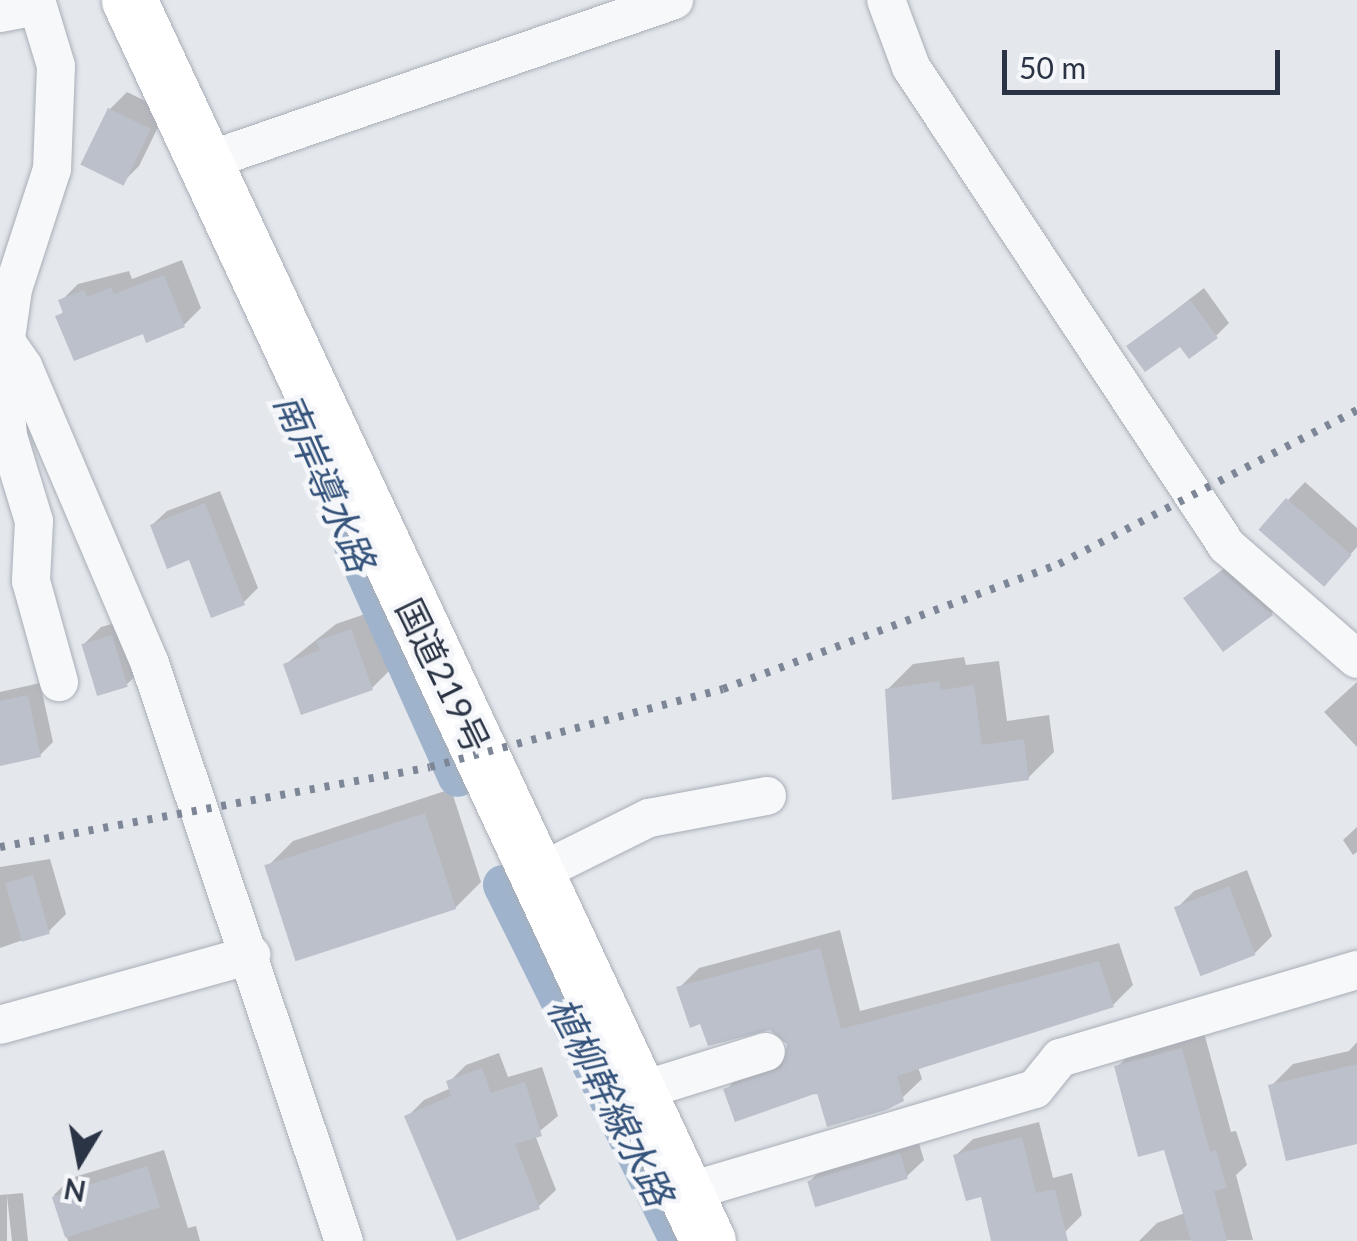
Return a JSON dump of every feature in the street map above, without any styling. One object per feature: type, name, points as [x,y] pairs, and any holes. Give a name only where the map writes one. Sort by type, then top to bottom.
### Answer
[{"type":"highway","name":"国道219号","points":[[129,0],[540,872],[634,1093],[708,1241]]},
{"type":"street","points":[[207,161],[674,0]]},
{"type":"street","points":[[886,0],[912,67],[1226,546],[1357,659]]},
{"type":"street","points":[[0,13],[36,3],[56,66],[52,170],[2,336],[8,436],[34,521],[32,580],[59,682]]},
{"type":"street","points":[[2,336],[23,366],[150,664],[344,1241]]},
{"type":"street","points":[[540,872],[649,818],[767,796]]},
{"type":"street","points":[[0,1025],[251,955]]},
{"type":"street","points":[[684,1193],[1035,1088],[1060,1058],[1357,970]]},
{"type":"street","points":[[634,1093],[766,1052]]},
{"type":"building","points":[[108,108],[151,129],[124,186],[80,165]]},
{"type":"building","points":[[164,275],[185,327],[146,343],[143,334],[74,361],[55,316],[63,313],[58,300],[84,290],[87,297],[111,287],[114,294]]},
{"type":"building","points":[[1190,300],[1218,338],[1189,359],[1180,347],[1145,372],[1126,346]]},
{"type":"building","points":[[1286,498],[1352,555],[1324,587],[1258,530]]},
{"type":"building","points":[[205,503],[245,605],[211,618],[189,560],[167,569],[150,525]]},
{"type":"building","points":[[1221,571],[1273,615],[1223,652],[1183,598]]},
{"type":"building","points":[[351,629],[373,690],[301,715],[283,664],[320,650],[316,641]]},
{"type":"building","points":[[112,635],[128,687],[97,696],[81,644]]},
{"type":"building","points":[[939,681],[941,690],[974,685],[982,745],[1024,739],[1029,780],[892,800],[885,689]]},
{"type":"building","points":[[28,695],[41,757],[0,766],[0,701]]},
{"type":"building","points":[[425,813],[456,909],[295,961],[264,865]]},
{"type":"building","points":[[33,875],[50,934],[22,942],[5,883]]},
{"type":"building","points":[[1229,886],[1256,955],[1200,976],[1174,907]]},
{"type":"building","points":[[820,948],[841,1029],[1099,961],[1114,1007],[897,1076],[904,1101],[886,1110],[827,1127],[817,1093],[735,1122],[723,1089],[782,1068],[787,1044],[770,1030],[708,1046],[700,1024],[690,1028],[676,987]]},
{"type":"building","points":[[1182,1048],[1210,1152],[1216,1150],[1227,1188],[1214,1191],[1227,1241],[1191,1241],[1164,1150],[1138,1157],[1114,1066]]},
{"type":"building","points":[[1357,1064],[1357,1144],[1286,1161],[1268,1085]]},
{"type":"building","points":[[482,1068],[491,1093],[525,1082],[542,1136],[515,1144],[540,1209],[457,1241],[404,1116],[451,1096],[446,1081]]},
{"type":"building","points":[[1022,1137],[1036,1193],[1055,1189],[1068,1241],[991,1241],[981,1197],[966,1201],[953,1155]]},
{"type":"building","points":[[900,1153],[908,1179],[815,1207],[807,1181]]},
{"type":"building","points":[[147,1166],[160,1207],[65,1238],[52,1197]]},
{"type":"waterway","name":"南岸導水路","points":[[354,546],[458,777]]},
{"type":"waterway","name":"植柳幹線水路","points":[[503,885],[677,1235]]},
{"type":"railway","points":[[0,847],[430,767],[723,689],[1059,564],[1357,410]]}]
